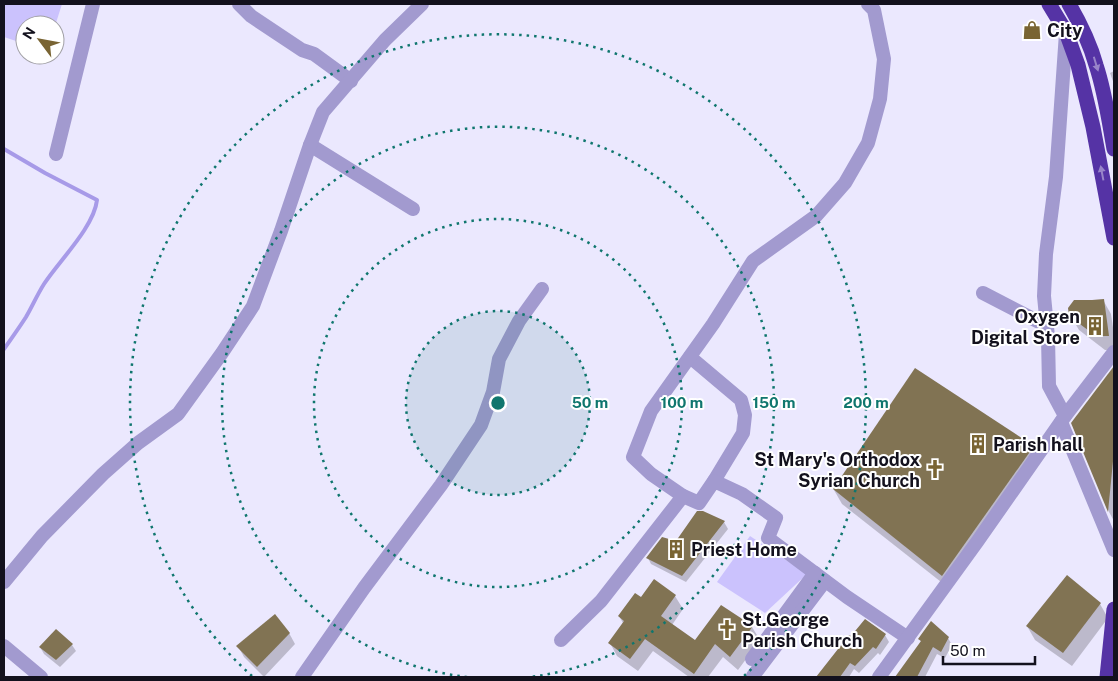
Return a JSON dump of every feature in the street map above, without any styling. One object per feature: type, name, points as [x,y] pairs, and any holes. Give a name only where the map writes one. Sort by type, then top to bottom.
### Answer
[{"type":"highway","points":[[1049,4],[1066,32],[1078,65],[1086,94],[1114,238]]},
{"type":"highway","points":[[1069,4],[1081,27],[1096,64],[1114,149]]},
{"type":"highway","points":[[1107,677],[1114,610]]},
{"type":"street","points":[[56,154],[93,4]]},
{"type":"street","points":[[239,4],[251,16],[302,50],[314,54],[351,81]]},
{"type":"street","points":[[4,582],[42,536],[102,474],[138,443],[178,414],[253,306],[323,112],[384,40],[422,4]]},
{"type":"street","points":[[690,357],[741,400],[745,416],[743,433],[699,503],[683,496],[651,474],[633,456],[651,411],[713,324],[753,261],[816,216],[845,183],[868,143],[880,99],[884,59],[874,10],[868,4]]},
{"type":"street","points":[[1066,32],[1056,178],[1046,254],[1044,296],[1049,386],[1114,550]]},
{"type":"street","points":[[310,145],[413,209]]},
{"type":"street","points":[[302,677],[364,588],[441,485],[481,425],[493,392],[499,359],[519,321],[542,289]]},
{"type":"street","points":[[983,293],[1047,326]]},
{"type":"street","points":[[879,677],[1063,419],[1114,352]]},
{"type":"street","points":[[714,481],[742,494],[776,518],[768,538],[820,577],[908,638]]},
{"type":"street","points":[[561,640],[601,601],[683,496]]},
{"type":"street","points":[[752,659],[820,577]]},
{"type":"street","points":[[753,676],[820,577]]},
{"type":"street","points":[[4,646],[41,677]]},
{"type":"shaded area","points":[[4,4],[62,4],[58,15],[15,15],[15,41],[4,37]]},
{"type":"shaded area","points":[[750,536],[807,574],[765,613],[717,582]]},
{"type":"building","name":"Oxygen Digital Store","points":[[1104,299],[1109,336],[1096,336],[1069,316],[1068,308],[1074,300]]},
{"type":"building","points":[[1114,366],[1114,451],[1108,512],[1071,423]]},
{"type":"building","name":"St Mary's Orthodox Syrian Church","points":[[915,368],[1034,446],[942,576],[833,489]]},
{"type":"building","name":"Priest Home","points":[[697,511],[703,511],[725,521],[682,576],[646,558],[662,537],[676,541]]},
{"type":"building","points":[[1067,575],[1101,603],[1063,653],[1026,626]]},
{"type":"building","points":[[654,579],[676,595],[661,616],[695,640],[721,605],[753,626],[730,657],[715,644],[694,674],[645,639],[630,659],[608,643],[624,621],[618,616],[635,593],[641,597]]},
{"type":"building","points":[[275,614],[290,633],[257,667],[236,646]]},
{"type":"building","points":[[865,619],[886,634],[876,649],[873,647],[855,666],[850,663],[840,677],[816,677],[849,635],[851,636]]},
{"type":"building","points":[[931,621],[949,637],[941,652],[933,647],[917,677],[895,677],[921,641],[918,639]]},
{"type":"building","points":[[56,629],[73,644],[56,660],[39,647]]},
{"type":"waterway","points":[[4,149],[97,200],[90,221],[75,244],[50,275],[26,317],[4,349]]},
{"type":"place","name":"City","points":[[1032,30]]},
{"type":"place","name":"Oxygen Digital Store","points":[[1095,326]]},
{"type":"place","name":"Parish hall","points":[[978,444]]},
{"type":"place","name":"St Mary's Orthodox Syrian Church","points":[[935,469]]},
{"type":"place","name":"Priest Home","points":[[676,549]]},
{"type":"place","name":"St.George Parish Church","points":[[727,629]]}]
